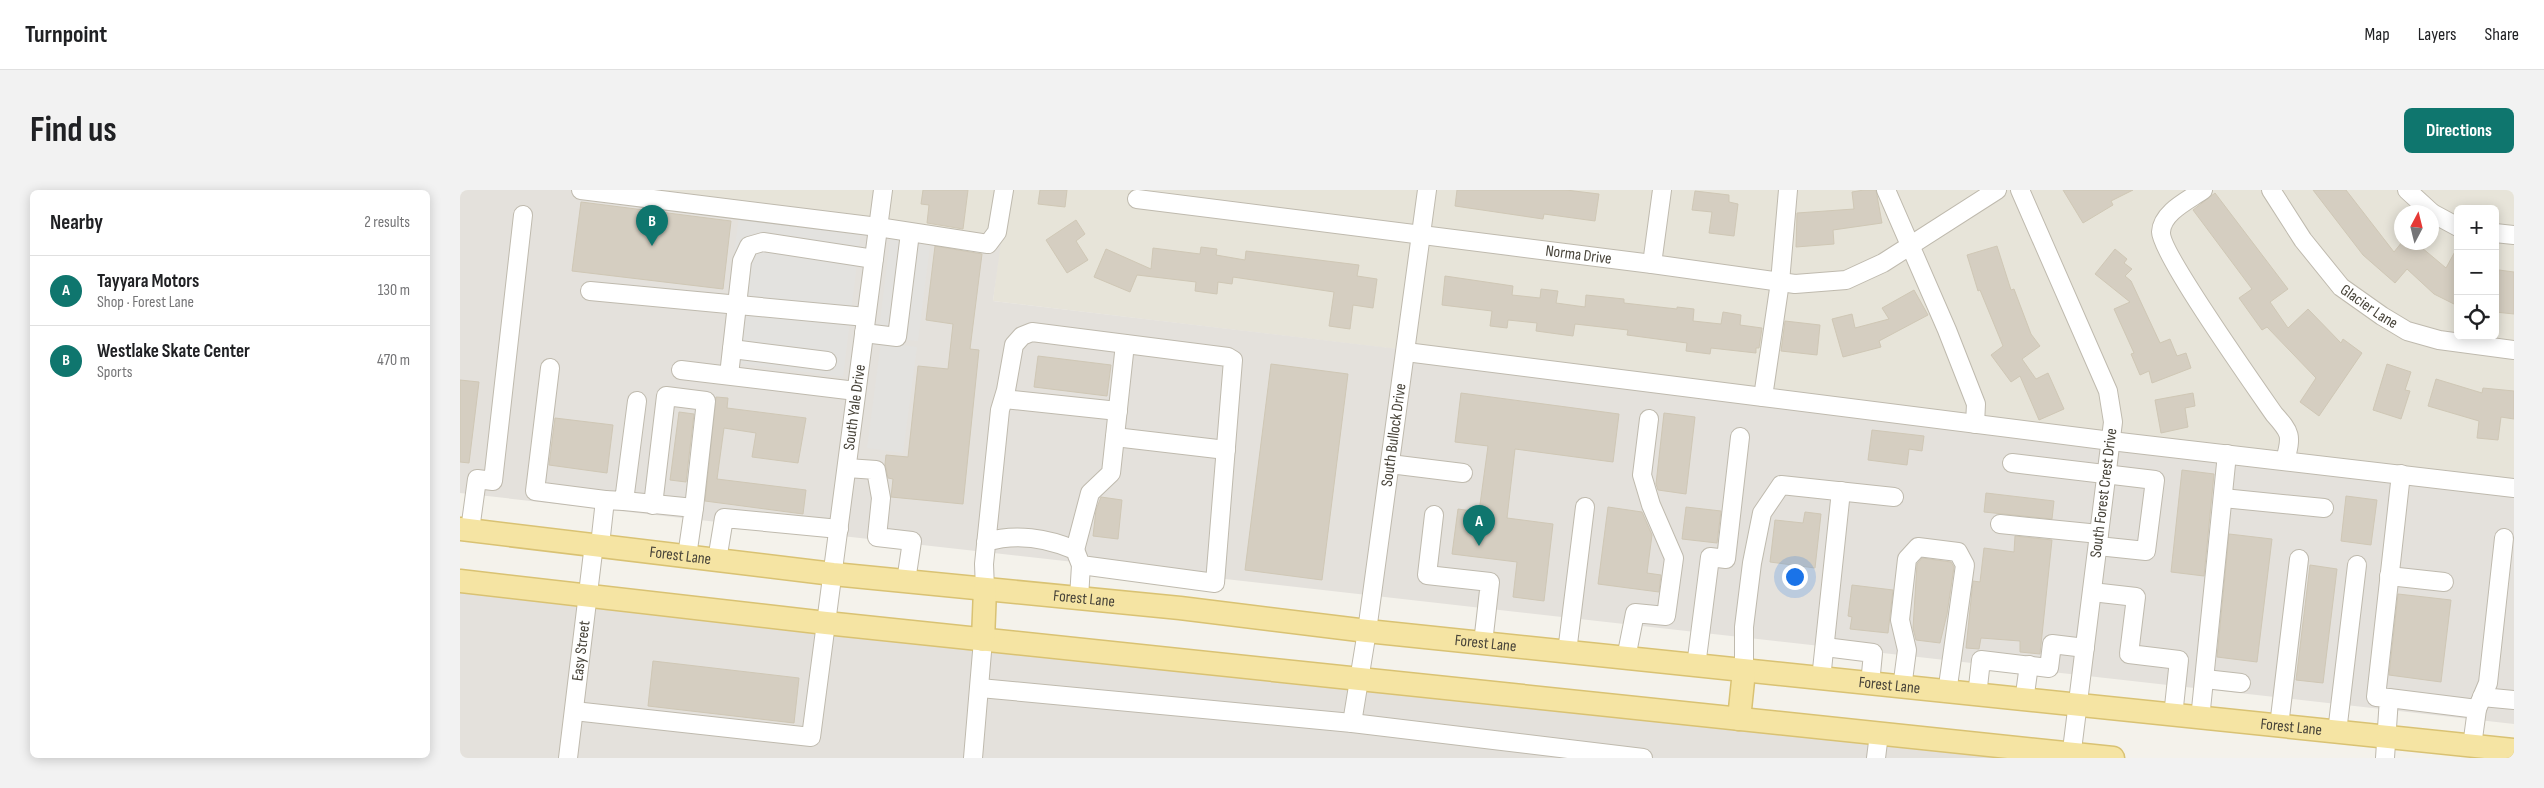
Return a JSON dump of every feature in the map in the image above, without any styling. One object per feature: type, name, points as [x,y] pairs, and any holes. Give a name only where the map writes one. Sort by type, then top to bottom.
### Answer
[{"type":"main road","name":"Forest Lane","points":[[465,530],[597,544],[832,574],[1079,598],[1367,631],[2078,707],[2337,732],[2385,748],[2472,746],[2514,750]]},
{"type":"main road","points":[[460,581],[983,640],[1358,678],[2071,756],[2113,758]]},
{"type":"main road","points":[[983,640],[985,589]]},
{"type":"main road","points":[[1739,719],[1744,671]]},
{"type":"street","points":[[581,190],[910,232],[988,244],[997,232],[1004,190]]},
{"type":"street","name":"South Yale Drive","points":[[574,711],[811,737],[883,190]]},
{"type":"street","name":"South Bullock Drive","points":[[1352,723],[1367,631],[1427,190]]},
{"type":"street","points":[[1652,264],[1662,190]]},
{"type":"street","points":[[1763,397],[1780,282],[1788,190]]},
{"type":"street","points":[[1886,190],[1909,247],[1947,330],[1976,404],[1975,424]]},
{"type":"street","name":"Norma Drive","points":[[1137,199],[1652,264],[1795,284],[1846,280],[1884,263],[1997,190]]},
{"type":"street","name":"South Forest Crest Drive","points":[[2020,190],[2108,391],[2113,422],[2071,756]]},
{"type":"street","points":[[2203,190],[2170,214],[2164,221],[2161,234],[2181,277],[2274,414],[2289,431],[2290,441],[2285,461]]},
{"type":"street","name":"Glacier Lane","points":[[2271,190],[2303,240],[2342,287],[2382,316],[2407,331],[2439,340],[2514,350]]},
{"type":"street","points":[[2407,190],[2423,205]]},
{"type":"street","points":[[465,530],[477,479],[493,481],[523,215]]},
{"type":"street","points":[[2439,217],[2454,225]]},
{"type":"street","points":[[590,291],[736,305],[865,325],[897,337],[910,232]]},
{"type":"street","points":[[2499,233],[2514,235]]},
{"type":"street","points":[[729,375],[742,261],[749,246],[763,242],[874,259]]},
{"type":"street","points":[[985,589],[984,564],[986,542],[1000,410],[1004,399],[1014,345],[1022,336],[1032,332],[1228,357],[1233,360],[1215,583],[1078,557],[1059,543],[1010,536],[986,542]]},
{"type":"street","points":[[1079,598],[1078,557],[1090,493],[1111,473],[1125,344]]},
{"type":"street","points":[[732,349],[827,361]]},
{"type":"street","points":[[1406,352],[2111,441],[2514,488]]},
{"type":"street","points":[[550,368],[535,491],[605,500],[694,508]]},
{"type":"street","points":[[681,370],[856,391]]},
{"type":"street","points":[[653,505],[666,396],[706,401],[687,556]]},
{"type":"street","points":[[1004,399],[1118,411]]},
{"type":"street","points":[[624,502],[637,401]]},
{"type":"street","points":[[1626,658],[1635,613],[1666,616],[1674,558],[1651,505],[1642,475],[1650,419]]},
{"type":"street","points":[[1696,666],[1710,557],[1726,559],[1740,436]]},
{"type":"street","points":[[1115,437],[1226,450]]},
{"type":"street","points":[[2200,719],[2228,454]]},
{"type":"street","points":[[2000,524],[2098,540],[2146,551],[2155,480],[2012,463]]},
{"type":"street","points":[[1390,464],[1463,473]]},
{"type":"street","points":[[847,468],[876,470],[881,498],[877,537],[912,541],[906,581]]},
{"type":"street","points":[[2401,474],[2376,697],[2479,702],[2514,700]]},
{"type":"street","points":[[1744,671],[1744,628],[1752,563],[1762,512],[1781,485],[1894,496]]},
{"type":"street","points":[[1821,679],[1841,491]]},
{"type":"street","points":[[2223,498],[2324,508]]},
{"type":"street","name":"Easy Street","points":[[568,758],[587,596],[605,500]]},
{"type":"street","points":[[1567,652],[1585,507]]},
{"type":"street","points":[[1434,515],[1426,575],[1490,582],[1483,643]]},
{"type":"street","points":[[717,560],[724,518],[838,530]]},
{"type":"street","points":[[2472,746],[2479,702],[2488,683],[2504,538]]},
{"type":"street","points":[[1902,688],[1907,650],[1900,620],[1907,559],[1918,547],[1958,552],[1965,565],[1947,693]]},
{"type":"street","points":[[2279,726],[2299,559]]},
{"type":"street","points":[[2337,732],[2357,565]]},
{"type":"street","points":[[2389,576],[2444,582]]},
{"type":"street","points":[[2092,592],[2136,597],[2129,654],[2179,660],[2173,716]]},
{"type":"street","points":[[973,758],[983,640]]},
{"type":"street","points":[[1977,696],[1981,660],[2049,668],[2052,644],[2085,648]]},
{"type":"street","points":[[1825,647],[1873,653],[1870,684]]},
{"type":"street","points":[[2024,701],[2029,665]]},
{"type":"street","points":[[2205,679],[2241,683]]},
{"type":"street","points":[[980,688],[1352,723],[1643,758]]},
{"type":"street","points":[[2385,748],[2389,698]]},
{"type":"street","points":[[1876,758],[1879,734]]},
{"type":"shaded area","points":[[460,190],[597,190],[1001,242],[993,301],[2514,481],[2514,724],[460,493]]},
{"type":"shaded area","points":[[597,190],[2514,190],[2514,482],[993,301],[1000,242]]},
{"type":"shaded area","points":[[739,215],[861,231],[843,377],[721,361]]},
{"type":"shaded area","points":[[891,233],[931,238],[918,341],[878,337]]},
{"type":"shaded area","points":[[881,342],[917,347],[903,453],[867,448]]},
{"type":"shaded area","points":[[460,578],[2058,758],[460,758]]},
{"type":"building","points":[[923,190],[968,190],[963,229],[927,223],[929,205],[921,204]]},
{"type":"building","points":[[1040,190],[1067,190],[1065,207],[1038,204]]},
{"type":"building","points":[[1457,190],[1566,190],[1599,194],[1595,221],[1544,214],[1543,219],[1455,206]]},
{"type":"building","points":[[1876,190],[1882,223],[1833,230],[1834,244],[1796,247],[1797,213],[1854,209],[1852,192]]},
{"type":"building","points":[[2063,190],[2133,190],[2111,201],[2113,205],[2083,223]]},
{"type":"building","points":[[2313,190],[2346,190],[2394,252],[2396,250],[2425,250],[2446,268],[2454,253],[2454,304],[2434,294],[2407,269],[2395,283],[2363,255]]},
{"type":"building","points":[[1695,191],[1729,195],[1729,202],[1738,204],[1734,236],[1709,233],[1712,212],[1692,210]]},
{"type":"building","points":[[2215,193],[2288,289],[2270,302],[2288,328],[2308,309],[2341,343],[2343,339],[2362,353],[2319,416],[2300,402],[2316,378],[2267,327],[2262,330],[2239,298],[2252,289],[2193,210]]},
{"type":"building","points":[[581,202],[731,221],[723,289],[572,271]]},
{"type":"building","points":[[1076,220],[1085,234],[1076,241],[1088,260],[1067,273],[1046,240]]},
{"type":"building","points":[[935,246],[982,254],[970,349],[979,350],[963,504],[891,497],[893,479],[888,478],[885,464],[886,455],[908,457],[918,366],[948,369],[953,324],[926,320]]},
{"type":"building","points":[[1997,246],[2011,290],[2014,289],[2031,334],[2040,346],[2022,359],[2036,379],[2048,373],[2064,409],[2039,420],[2020,376],[2011,382],[1991,355],[2003,346],[1980,290],[1978,291],[1967,255]]},
{"type":"building","points":[[1201,247],[1217,249],[1216,255],[1245,260],[1246,251],[1359,265],[1357,276],[1377,279],[1373,308],[1353,305],[1350,329],[1329,326],[1334,292],[1233,277],[1232,284],[1218,282],[1217,294],[1195,291],[1196,282],[1137,275],[1130,292],[1094,277],[1106,249],[1151,269],[1153,248],[1200,254]]},
{"type":"building","points":[[2115,249],[2127,259],[2124,263],[2132,269],[2125,276],[2131,281],[2160,343],[2170,339],[2177,356],[2186,353],[2191,368],[2152,383],[2149,371],[2140,375],[2131,354],[2134,353],[2114,309],[2130,302],[2095,274]]},
{"type":"building","points":[[2499,270],[2514,272],[2514,314],[2499,312]]},
{"type":"building","points":[[1445,276],[1513,286],[1512,295],[1540,298],[1541,289],[1558,291],[1556,303],[1585,307],[1586,295],[1624,299],[1624,303],[1694,309],[1693,321],[1721,324],[1723,312],[1741,315],[1740,325],[1762,328],[1759,348],[1756,348],[1756,353],[1711,348],[1710,354],[1686,351],[1687,343],[1627,335],[1628,330],[1575,324],[1573,336],[1536,331],[1537,323],[1508,320],[1507,328],[1490,326],[1492,311],[1442,305]]},
{"type":"building","points":[[1914,290],[1928,315],[1879,341],[1881,347],[1843,357],[1832,319],[1852,314],[1855,328],[1889,319],[1882,308]]},
{"type":"building","points":[[1785,321],[1820,325],[1817,355],[1781,351]]},
{"type":"building","points":[[1038,356],[1111,365],[1107,396],[1034,387]]},
{"type":"building","points":[[1271,364],[1348,374],[1322,580],[1245,570]]},
{"type":"building","points":[[2387,364],[2411,372],[2405,390],[2410,391],[2401,419],[2373,410]]},
{"type":"building","points":[[2436,379],[2482,393],[2483,388],[2514,391],[2514,419],[2501,417],[2498,440],[2477,438],[2479,421],[2428,406]]},
{"type":"building","points":[[460,380],[479,382],[469,463],[460,462]]},
{"type":"building","points":[[1461,393],[1619,414],[1613,462],[1515,449],[1507,518],[1553,524],[1544,601],[1513,597],[1517,562],[1452,554],[1458,509],[1479,512],[1488,446],[1455,442]]},
{"type":"building","points":[[2193,393],[2195,406],[2185,408],[2188,427],[2161,433],[2155,400]]},
{"type":"building","points":[[716,397],[728,398],[727,408],[806,418],[798,463],[752,457],[756,433],[724,428],[717,479],[806,490],[803,514],[705,501]]},
{"type":"building","points":[[679,412],[694,414],[686,482],[670,480]]},
{"type":"building","points":[[1664,413],[1695,417],[1686,494],[1658,490],[1656,484]]},
{"type":"building","points":[[555,418],[613,425],[607,473],[549,465]]},
{"type":"building","points":[[1872,430],[1924,436],[1922,451],[1909,449],[1907,465],[1868,460]]},
{"type":"building","points":[[2182,470],[2214,474],[2204,576],[2171,572]]},
{"type":"building","points":[[1986,493],[2054,501],[2052,519],[1984,512]]},
{"type":"building","points":[[2346,496],[2377,500],[2371,545],[2341,541]]},
{"type":"building","points":[[1101,497],[1122,500],[1118,539],[1093,536],[1096,510]]},
{"type":"building","points":[[1608,507],[1642,512],[1652,535],[1647,573],[1661,575],[1659,592],[1598,584]]},
{"type":"building","points":[[1686,507],[1721,511],[1717,543],[1682,539]]},
{"type":"building","points":[[1805,512],[1821,514],[1815,568],[1770,562],[1775,520],[1803,523]]},
{"type":"building","points":[[2229,534],[2272,539],[2257,662],[2217,657]]},
{"type":"building","points":[[2015,536],[2052,540],[2040,654],[2020,652],[2020,641],[1981,638],[1979,649],[1966,648],[1973,581],[1980,582],[1984,548],[2014,552]]},
{"type":"building","points":[[1922,558],[1951,562],[1954,567],[1947,614],[1940,643],[1916,640],[1913,628],[1917,564]]},
{"type":"building","points":[[2310,565],[2337,569],[2323,683],[2296,680]]},
{"type":"building","points":[[1852,585],[1893,590],[1888,633],[1850,629],[1852,617],[1848,616]]},
{"type":"building","points":[[2398,594],[2451,600],[2441,682],[2389,675]]},
{"type":"building","points":[[653,661],[799,678],[794,723],[648,706]]},
{"type":"place","name":"Westlake Skate Center","points":[[652,246]]},
{"type":"place","name":"Tayyara Motors","points":[[1479,546]]}]
